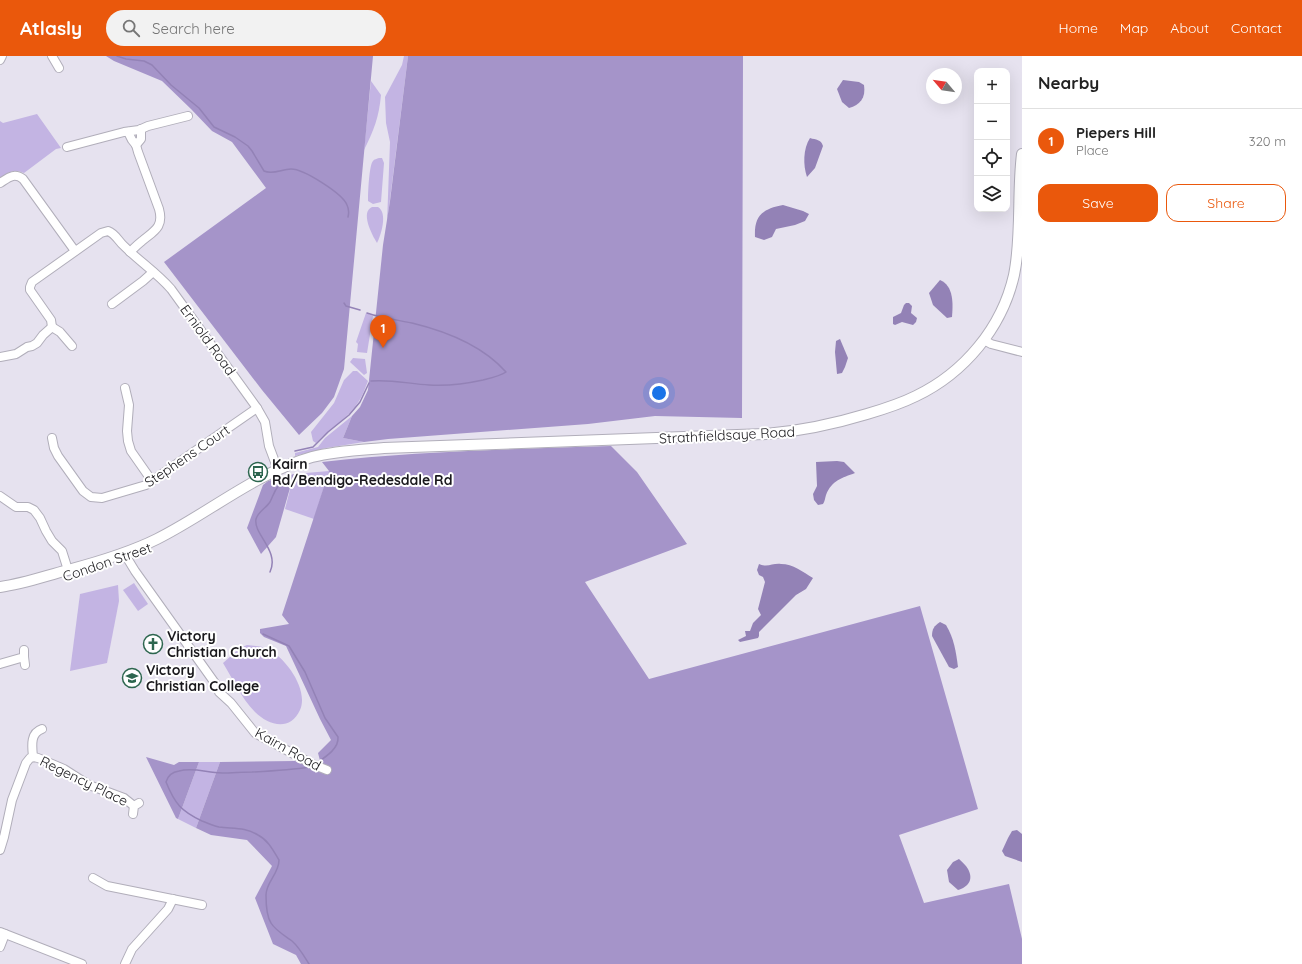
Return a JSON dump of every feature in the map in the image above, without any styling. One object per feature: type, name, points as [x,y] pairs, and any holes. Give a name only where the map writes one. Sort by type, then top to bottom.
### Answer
[{"type":"main road","name":"Strathfieldsaye Road","points":[[278,470],[312,457],[359,450],[723,437],[766,434],[806,429],[854,418],[890,407],[916,396],[933,387],[950,375],[968,359],[984,340],[1002,308],[1014,277],[1018,251],[1022,154]]},
{"type":"main road","name":"Condon Street","points":[[0,592],[32,586],[126,556],[167,534],[254,482],[278,470]]},
{"type":"main road","name":"Condon Street","points":[[0,587],[126,556]]},
{"type":"street","points":[[0,60],[2,56]]},
{"type":"street","points":[[52,56],[59,68]]},
{"type":"street","points":[[67,147],[188,116]]},
{"type":"street","points":[[136,145],[141,139],[141,129]]},
{"type":"street","points":[[128,132],[136,145],[159,209],[160,217],[160,224],[156,229],[130,252]]},
{"type":"street","points":[[0,183],[11,176],[16,175],[21,177],[75,251],[30,284],[30,290],[51,320],[52,327],[60,332],[73,348]]},
{"type":"street","name":"Erniold Road","points":[[75,251],[108,231],[171,289],[257,408],[265,422],[269,446],[278,470]]},
{"type":"street","points":[[112,304],[146,279],[153,272]]},
{"type":"street","points":[[0,357],[16,354],[27,347],[38,336],[43,335],[52,327]]},
{"type":"street","points":[[984,340],[1022,352]]},
{"type":"street","points":[[125,388],[129,405],[127,431],[128,441],[131,451],[152,481]]},
{"type":"street","name":"Stephens Court","points":[[52,438],[54,448],[58,456],[83,491],[91,497],[102,498],[141,487],[152,481],[257,408]]},
{"type":"street","points":[[0,496],[16,507],[34,510],[52,541],[62,551],[68,570]]},
{"type":"street","name":"Kairn Road","points":[[126,556],[217,686],[218,692],[231,703],[252,729],[269,741],[312,764],[327,770]]},
{"type":"street","points":[[0,664],[24,657]]},
{"type":"street","name":"Regency Place","points":[[33,757],[35,734],[36,731],[42,729]]},
{"type":"street","name":"Regency Place","points":[[0,850],[4,840],[13,796],[28,759],[33,757],[59,767],[89,785],[124,798],[135,808]]},
{"type":"street","points":[[92,878],[107,886],[202,905]]},
{"type":"street","points":[[125,964],[132,949],[168,908],[173,899]]},
{"type":"street","points":[[0,947],[3,932],[82,964]]},
{"type":"shaded area","points":[[106,56],[373,56],[344,369],[334,397],[322,413],[299,435],[262,390],[164,262],[266,188],[232,142],[212,131],[162,81],[114,61]]},
{"type":"shaded area","points":[[404,56],[408,56],[387,223],[390,142],[386,123],[385,97],[402,65]]},
{"type":"shaded area","points":[[408,56],[743,56],[742,418],[655,416],[588,424],[364,442],[343,438],[352,416],[360,407],[368,390],[383,245]]},
{"type":"shaded area","points":[[843,80],[859,82],[864,85],[863,97],[859,103],[849,108],[842,102],[837,89]]},
{"type":"shaded area","points":[[371,81],[381,95],[376,123],[364,150]]},
{"type":"shaded area","points":[[37,114],[61,148],[56,149],[24,173],[14,171],[0,178],[0,121],[3,123]]},
{"type":"shaded area","points":[[810,138],[820,141],[823,146],[815,168],[807,177],[804,157]]},
{"type":"shaded area","points":[[382,158],[384,163],[381,202],[373,204],[368,201],[370,174],[373,161]]},
{"type":"shaded area","points":[[783,205],[809,214],[805,221],[776,229],[772,237],[764,240],[755,237],[756,224],[761,215],[765,211]]},
{"type":"shaded area","points":[[372,207],[378,207],[383,214],[382,230],[377,243],[372,235],[367,218],[367,214]]},
{"type":"shaded area","points":[[940,280],[948,286],[952,296],[952,317],[947,318],[933,305],[929,293]]},
{"type":"shaded area","points":[[906,303],[909,303],[912,306],[911,313],[917,318],[916,322],[913,325],[902,322],[895,325],[893,324],[893,317],[901,313]]},
{"type":"shaded area","points":[[366,313],[373,316],[367,353],[357,352],[358,344],[356,342]]},
{"type":"shaded area","points":[[840,339],[848,358],[842,373],[837,374],[835,352],[836,341]]},
{"type":"shaded area","points":[[353,358],[365,359],[367,373],[364,375],[350,362]]},
{"type":"shaded area","points":[[353,371],[357,371],[368,381],[362,396],[350,413],[316,443],[313,441],[311,432],[334,403],[344,380]]},
{"type":"shaded area","points":[[352,416],[343,438],[364,442],[326,448],[295,456],[295,453],[318,447],[325,438]]},
{"type":"shaded area","points":[[611,446],[637,472],[687,544],[585,582],[649,679],[920,606],[978,809],[899,835],[924,903],[1009,884],[1022,939],[1022,964],[301,964],[296,955],[273,944],[255,898],[272,866],[247,840],[211,835],[196,828],[220,762],[295,761],[316,769],[322,768],[318,753],[331,740],[286,646],[264,637],[260,633],[260,629],[289,624],[282,615],[329,471],[322,462],[394,455],[502,449]]},
{"type":"shaded area","points":[[816,462],[844,462],[855,473],[834,483],[828,490],[823,504],[818,505],[814,500],[813,494],[817,486]]},
{"type":"shaded area","points":[[329,471],[314,519],[285,509],[294,474]]},
{"type":"shaded area","points":[[294,474],[276,537],[261,554],[247,528],[263,485],[268,481]]},
{"type":"shaded area","points":[[759,564],[765,566],[778,564],[790,565],[813,578],[806,589],[796,595],[759,632],[758,638],[740,642],[738,640],[746,636],[745,631],[750,631],[753,623],[761,615],[758,609],[765,582],[757,570]]},
{"type":"shaded area","points":[[134,583],[148,604],[138,611],[123,590]]},
{"type":"shaded area","points":[[118,585],[119,601],[107,663],[70,671],[80,594]]},
{"type":"shaded area","points":[[940,622],[946,625],[953,640],[958,667],[954,669],[949,667],[932,636],[932,631]]},
{"type":"shaded area","points":[[247,645],[263,647],[275,653],[294,675],[299,684],[302,702],[296,717],[291,721],[285,724],[279,724],[272,723],[260,717],[250,707],[223,663],[240,648]]},
{"type":"shaded area","points":[[146,757],[174,765],[179,762],[199,762],[178,819],[176,818]]},
{"type":"shaded area","points":[[199,762],[220,762],[196,828],[178,819]]},
{"type":"shaded area","points":[[1017,830],[1022,834],[1022,862],[1005,856],[1002,851],[1012,831]]},
{"type":"shaded area","points":[[959,859],[970,873],[970,880],[965,887],[958,890],[949,882],[947,870],[953,862]]},
{"type":"waterway","points":[[117,56],[126,59],[144,61],[152,65],[171,85],[199,108],[214,127],[235,137],[248,146],[264,171],[274,172],[288,169],[297,170],[313,177],[331,189],[344,200],[349,211],[348,217]]},
{"type":"waterway","points":[[344,303],[346,306],[360,310]]},
{"type":"waterway","points":[[367,313],[425,326],[450,335],[486,354],[506,372],[483,380],[449,385],[371,381]]},
{"type":"waterway","points":[[295,451],[313,447],[328,432],[349,415],[360,402],[369,383]]},
{"type":"waterway","points":[[270,572],[272,557],[258,531],[256,519],[258,514],[270,502],[279,485]]},
{"type":"waterway","points":[[263,634],[289,646],[305,672],[325,718],[338,737],[337,745],[329,754],[318,762]]},
{"type":"waterway","points":[[309,964],[297,946],[275,928],[269,917],[266,895],[268,886],[277,870],[279,860],[270,846],[262,837],[253,832],[244,829],[215,826],[189,814],[172,796],[166,782],[172,773],[185,770],[226,773],[274,771],[310,767]]},
{"type":"place","name":"Piepers Hill","points":[[383,348]]},
{"type":"place","name":"Kairn Rd/Bendigo-Redesdale Rd","points":[[258,472]]},
{"type":"place","name":"Victory Christian Church","points":[[153,644]]},
{"type":"place","name":"Victory Christian College","points":[[132,678]]}]
